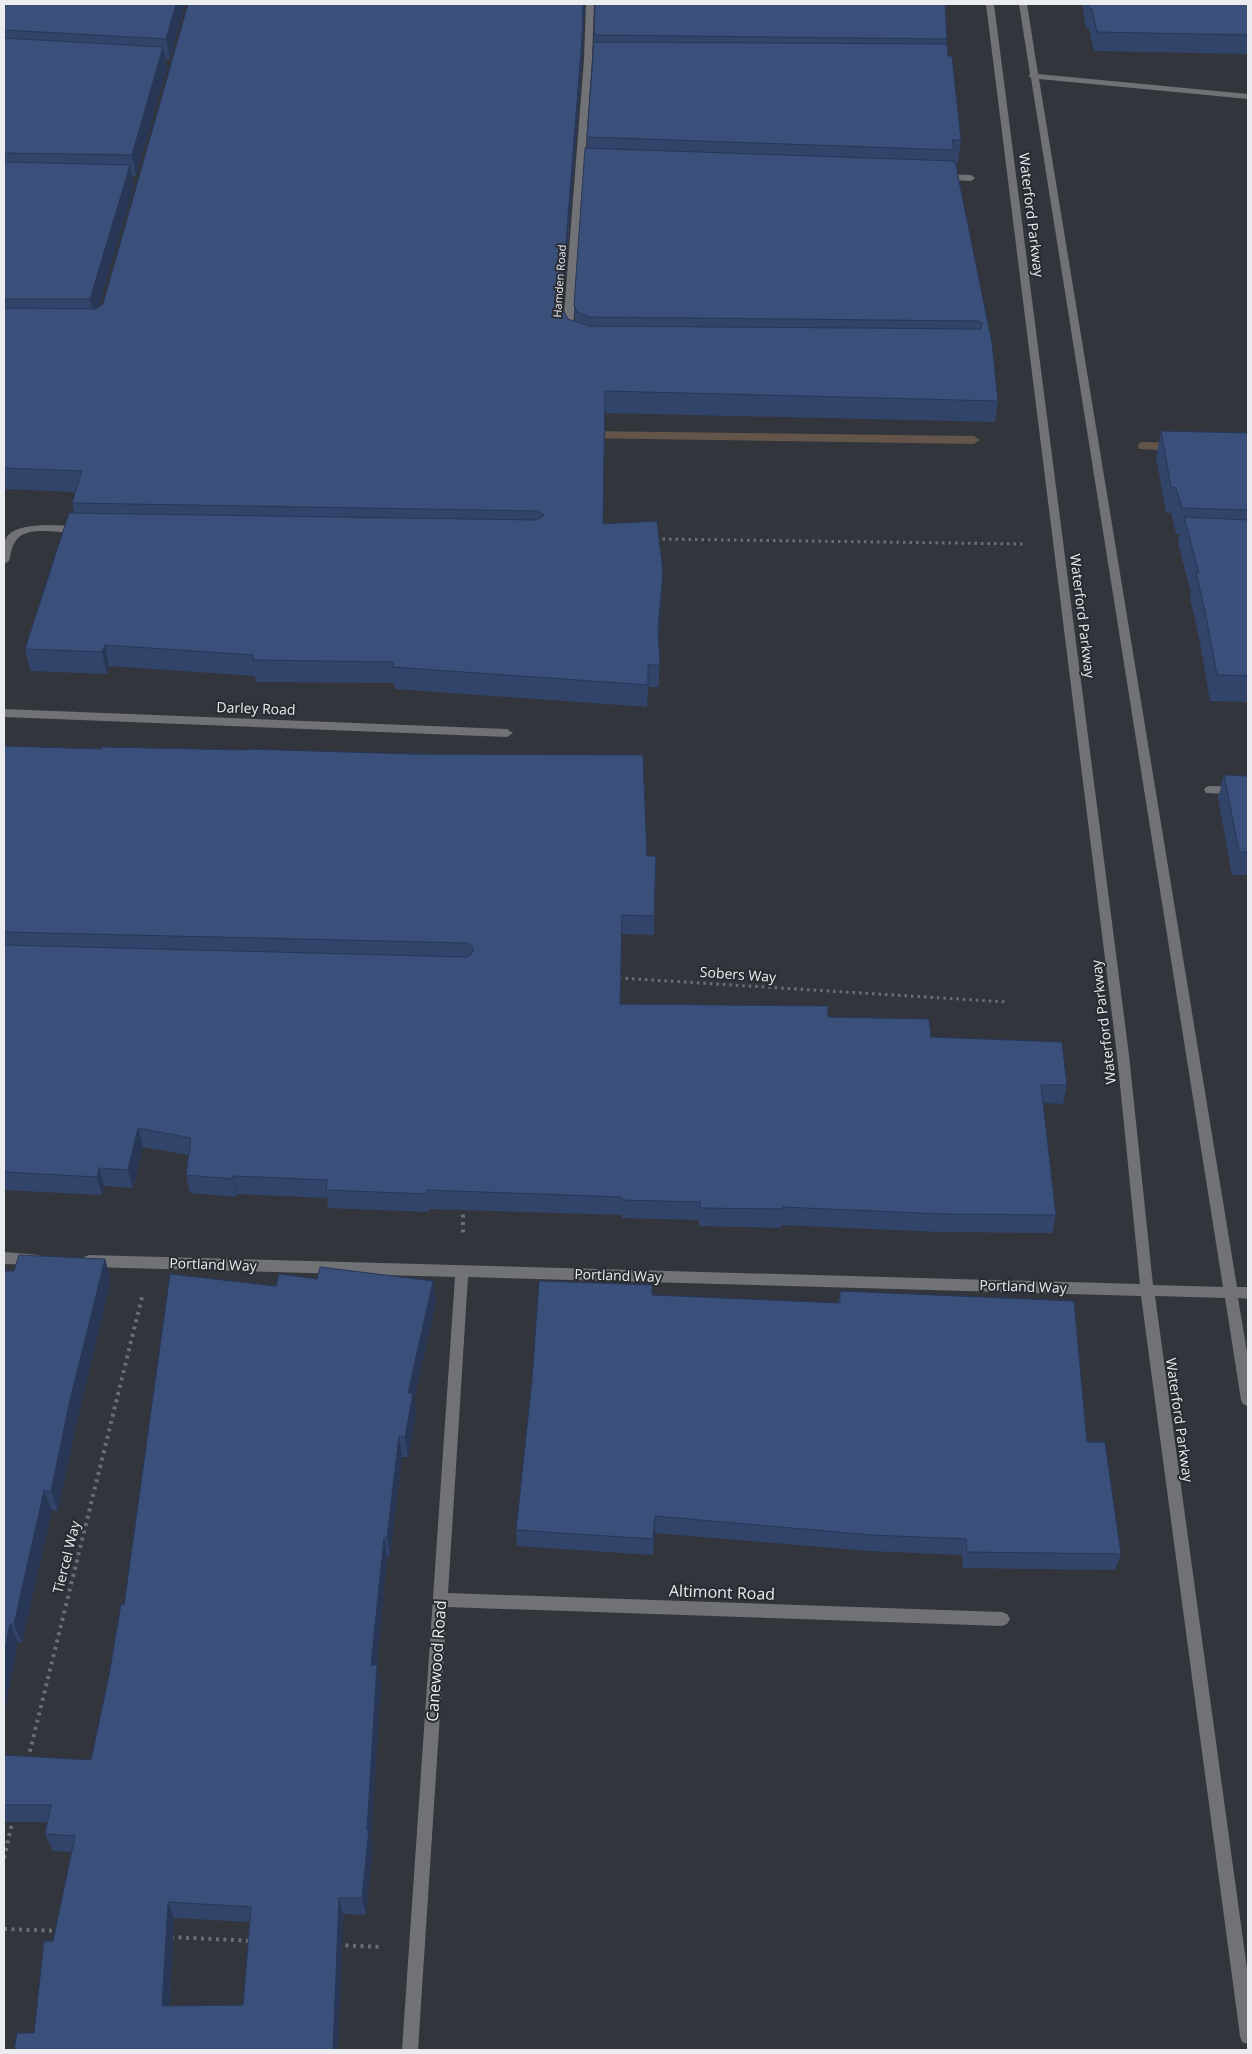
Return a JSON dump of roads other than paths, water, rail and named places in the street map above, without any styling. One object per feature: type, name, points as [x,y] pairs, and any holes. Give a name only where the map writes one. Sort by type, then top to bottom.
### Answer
[{"type":"street","name":"Hamden Road","points":[[581,340],[572,337],[568,327],[593,59],[590,4]]},
{"type":"street","name":"Waterford Parkway","points":[[990,4],[1123,1055],[1147,1290],[1248,2036]]},
{"type":"street","name":"Waterford Parkway","points":[[1023,4],[1033,76],[1232,1292],[1248,1400]]},
{"type":"street","points":[[1033,76],[1248,96]]},
{"type":"street","points":[[932,177],[971,178]]},
{"type":"street","points":[[4,561],[11,539],[21,531],[32,529],[92,530]]},
{"type":"street","name":"Darley Road","points":[[4,713],[507,733]]},
{"type":"street","points":[[1210,790],[1248,791]]},
{"type":"street","points":[[4,1258],[43,1259]]},
{"type":"street","name":"Portland Way","points":[[72,1260],[1248,1293]]},
{"type":"street","name":"Canewood Road","points":[[410,2050],[462,1271]]},
{"type":"street","name":"Altimont Road","points":[[440,1600],[1002,1619]]},
{"type":"waterway","points":[[583,435],[974,440]]},
{"type":"waterway","points":[[1144,446],[1179,447]]}]
